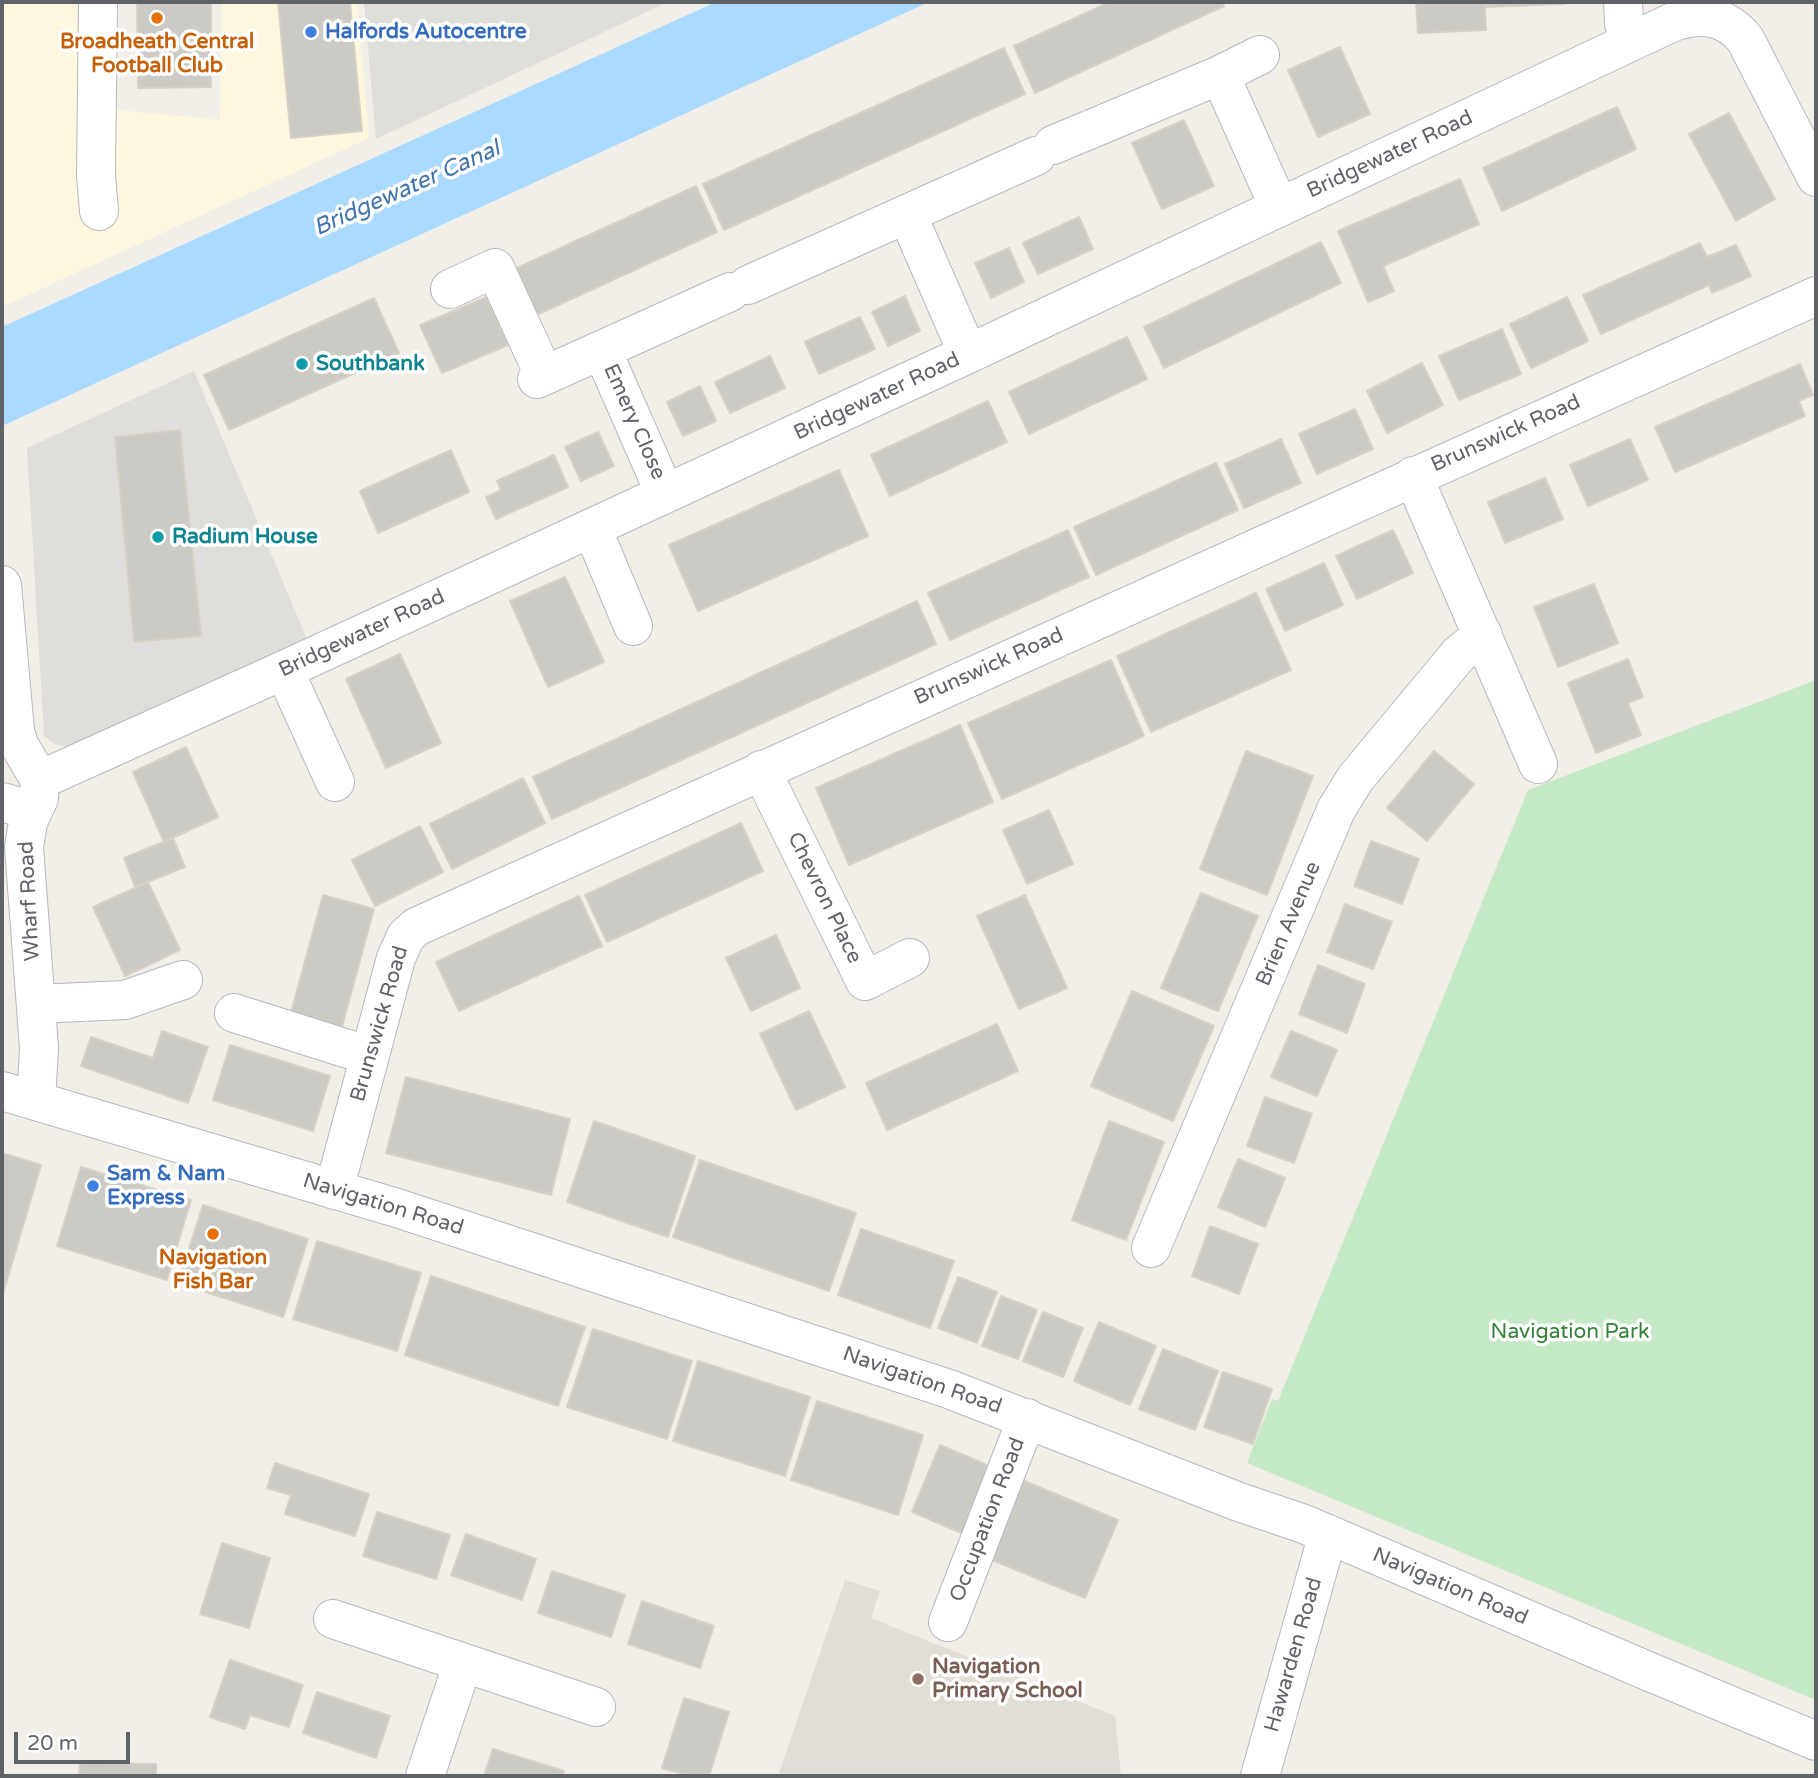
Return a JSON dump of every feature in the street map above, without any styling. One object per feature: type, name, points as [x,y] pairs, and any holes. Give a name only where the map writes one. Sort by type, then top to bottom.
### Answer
[{"type":"street","points":[[97,2],[96,176],[99,211]]},
{"type":"street","points":[[1623,2],[1624,24],[1632,41]]},
{"type":"street","name":"Bridgewater Road","points":[[25,797],[284,670],[968,354],[1673,22],[1690,17],[1712,17],[1732,26],[1745,39],[1816,177]]},
{"type":"street","name":"Emery Close","points":[[450,289],[495,268],[541,377],[1261,55]]},
{"type":"street","points":[[1220,75],[1279,207]]},
{"type":"street","points":[[907,215],[968,354]]},
{"type":"street","name":"Brunswick Road","points":[[334,1190],[396,958],[405,936],[416,927],[1816,296]]},
{"type":"street","name":"Emery Close","points":[[602,350],[665,494]]},
{"type":"street","points":[[1413,476],[1538,764]]},
{"type":"street","points":[[592,528],[633,626]]},
{"type":"street","points":[[2,585],[15,731],[25,797]]},
{"type":"street","name":"Brien Avenue","points":[[1151,1248],[1336,810],[1355,779],[1459,654],[1483,635]]},
{"type":"street","points":[[284,670],[335,782]]},
{"type":"street","name":"Chevron Place","points":[[761,770],[865,981],[911,958]]},
{"type":"street","name":"Wharf Road","points":[[19,1096],[40,1065],[24,847],[28,822],[25,797]]},
{"type":"street","points":[[36,1004],[125,1000],[183,980]]},
{"type":"street","points":[[234,1013],[370,1055]]},
{"type":"street","name":"Navigation Road","points":[[19,1096],[334,1190],[657,1292],[949,1389],[1328,1534],[1816,1741]]},
{"type":"street","name":"Occupation Road","points":[[948,1622],[1027,1418]]},
{"type":"street","name":"Hawarden Road","points":[[1260,1776],[1328,1534]]},
{"type":"street","points":[[333,1619],[596,1707]]},
{"type":"street","points":[[425,1776],[463,1663]]},
{"type":"shaded area","points":[[2,2],[105,2],[108,109],[220,120],[222,2],[357,2],[369,138],[2,307]]},
{"type":"shaded area","points":[[364,2],[668,2],[376,139]]},
{"type":"shaded area","points":[[194,371],[307,639],[72,747],[56,745],[44,736],[27,448]]},
{"type":"shaded area","name":"Navigation Primary School","points":[[845,1580],[880,1591],[871,1618],[1115,1716],[1121,1776],[778,1776]]},
{"type":"green space","name":"Navigation Park","points":[[1816,680],[1816,1700],[1247,1463],[1272,1399],[1278,1401],[1528,790]]},
{"type":"water","name":"Bridgewater Canal","points":[[716,2],[929,2],[2,426],[2,327]]},
{"type":"building","points":[[137,2],[211,2],[211,87],[138,88]]},
{"type":"building","points":[[278,2],[350,2],[362,131],[291,138]]},
{"type":"building","points":[[1110,2],[1222,2],[1224,6],[1035,93],[1014,46]]},
{"type":"building","points":[[1416,2],[1564,4],[1485,7],[1486,30],[1418,33]]},
{"type":"building","points":[[1340,47],[1370,114],[1318,137],[1288,70]]},
{"type":"building","points":[[1004,48],[1025,94],[724,230],[703,184]]},
{"type":"building","points":[[1617,107],[1636,149],[1502,211],[1483,168]]},
{"type":"building","points":[[1729,113],[1775,199],[1736,221],[1689,134]]},
{"type":"building","points":[[1184,120],[1214,186],[1162,209],[1132,143]]},
{"type":"building","points":[[1460,179],[1479,224],[1383,266],[1394,291],[1368,302],[1338,231]]},
{"type":"building","points":[[696,186],[717,232],[528,319],[506,273]]},
{"type":"building","points":[[1079,217],[1093,249],[1038,274],[1023,243]]},
{"type":"building","points":[[1321,242],[1341,283],[1164,368],[1144,327]]},
{"type":"building","points":[[1700,243],[1707,257],[1736,245],[1751,276],[1712,293],[1709,285],[1601,334],[1583,295]]},
{"type":"building","points":[[1009,248],[1024,282],[991,298],[975,263]]},
{"type":"building","points":[[905,296],[920,331],[888,346],[872,312]]},
{"type":"building","points":[[487,297],[508,345],[442,373],[420,325]]},
{"type":"building","points":[[1567,297],[1588,341],[1531,368],[1510,324]]},
{"type":"building","name":"Southbank","points":[[374,298],[399,353],[229,430],[204,375]]},
{"type":"building","points":[[860,317],[875,349],[819,374],[805,342]]},
{"type":"building","points":[[1502,329],[1521,374],[1459,400],[1439,356]]},
{"type":"building","points":[[1127,337],[1147,379],[1029,434],[1009,392]]},
{"type":"building","points":[[770,356],[785,388],[730,413],[715,382]]},
{"type":"building","points":[[1422,363],[1443,405],[1387,433],[1367,391]]},
{"type":"building","points":[[1800,364],[1813,395],[1799,401],[1805,416],[1675,472],[1655,427]]},
{"type":"building","points":[[700,386],[716,421],[683,436],[667,402]]},
{"type":"building","points":[[988,401],[1007,442],[890,496],[871,455]]},
{"type":"building","points":[[1355,409],[1373,449],[1317,474],[1299,434]]},
{"type":"building","name":"Radium House","points":[[180,430],[201,636],[134,642],[115,437]]},
{"type":"building","points":[[598,432],[614,466],[581,481],[565,447]]},
{"type":"building","points":[[1281,439],[1301,483],[1244,508],[1225,464]]},
{"type":"building","points":[[1630,439],[1648,480],[1588,506],[1570,465]]},
{"type":"building","points":[[451,450],[469,492],[378,533],[360,491]]},
{"type":"building","points":[[554,455],[568,487],[496,519],[486,497],[501,490],[497,481]]},
{"type":"building","points":[[1216,463],[1238,510],[1096,575],[1074,527]]},
{"type":"building","points":[[839,470],[868,536],[698,611],[669,545]]},
{"type":"building","points":[[1545,478],[1563,519],[1505,543],[1488,502]]},
{"type":"building","points":[[1068,530],[1089,577],[950,640],[928,593]]},
{"type":"building","points":[[1393,530],[1413,573],[1357,599],[1336,556]]},
{"type":"building","points":[[1324,563],[1343,605],[1285,631],[1266,589]]},
{"type":"building","points":[[565,577],[604,662],[548,687],[510,601]]},
{"type":"building","points":[[1594,584],[1618,643],[1558,667],[1534,607]]},
{"type":"building","points":[[1256,593],[1291,670],[1151,732],[1117,656]]},
{"type":"building","points":[[917,601],[936,644],[552,819],[533,777]]},
{"type":"building","points":[[400,654],[441,743],[386,768],[346,679]]},
{"type":"building","points":[[1628,659],[1643,697],[1628,703],[1641,735],[1596,753],[1568,683]]},
{"type":"building","points":[[1111,660],[1144,736],[1002,799],[968,723]]},
{"type":"building","points":[[960,725],[993,802],[849,865],[816,788]]},
{"type":"building","points":[[186,747],[218,817],[164,842],[133,772]]},
{"type":"building","points":[[1246,751],[1313,776],[1267,895],[1200,869]]},
{"type":"building","points":[[1434,751],[1474,784],[1427,841],[1387,808]]},
{"type":"building","points":[[523,778],[545,823],[452,869],[430,824]]},
{"type":"building","points":[[1049,810],[1073,864],[1027,884],[1003,830]]},
{"type":"building","points":[[741,823],[763,871],[607,942],[585,895]]},
{"type":"building","points":[[420,826],[443,872],[375,906],[352,860]]},
{"type":"building","points":[[173,838],[185,867],[135,887],[124,858]]},
{"type":"building","points":[[1371,841],[1419,859],[1402,904],[1354,886]]},
{"type":"building","points":[[148,882],[180,950],[125,976],[93,907]]},
{"type":"building","points":[[1201,893],[1258,916],[1218,1011],[1161,988]]},
{"type":"building","points":[[323,895],[374,909],[340,1034],[289,1020]]},
{"type":"building","points":[[1025,895],[1067,988],[1019,1009],[977,916]]},
{"type":"building","points":[[579,896],[602,946],[459,1011],[436,962]]},
{"type":"building","points":[[1345,904],[1392,922],[1373,969],[1327,952]]},
{"type":"building","points":[[776,935],[800,988],[751,1011],[726,958]]},
{"type":"building","points":[[1318,965],[1365,984],[1347,1033],[1299,1014]]},
{"type":"building","points":[[1132,991],[1214,1026],[1173,1121],[1091,1086]]},
{"type":"building","points":[[809,1011],[845,1087],[796,1110],[760,1034]]},
{"type":"building","points":[[997,1024],[1018,1071],[887,1130],[866,1083]]},
{"type":"building","points":[[162,1031],[208,1047],[188,1103],[81,1066],[91,1037],[153,1058]]},
{"type":"building","points":[[1291,1031],[1337,1050],[1317,1096],[1271,1077]]},
{"type":"building","points":[[230,1045],[330,1076],[313,1131],[213,1100]]},
{"type":"building","points":[[406,1077],[570,1119],[551,1195],[386,1153]]},
{"type":"building","points":[[1265,1097],[1312,1114],[1294,1163],[1247,1146]]},
{"type":"building","points":[[594,1121],[695,1156],[668,1237],[567,1202]]},
{"type":"building","points":[[1109,1121],[1164,1142],[1126,1240],[1072,1220]]},
{"type":"building","points":[[2,1153],[41,1165],[2,1297]]},
{"type":"building","points":[[1238,1159],[1285,1178],[1265,1227],[1218,1207]]},
{"type":"building","points":[[700,1160],[856,1213],[829,1291],[673,1237]]},
{"type":"building","points":[[81,1167],[191,1200],[167,1280],[57,1246]]},
{"type":"building","points":[[203,1205],[308,1239],[283,1317],[178,1283]]},
{"type":"building","points":[[1210,1226],[1258,1244],[1239,1294],[1192,1276]]},
{"type":"building","points":[[861,1229],[954,1261],[930,1328],[838,1295]]},
{"type":"building","points":[[317,1241],[421,1273],[397,1351],[293,1319]]},
{"type":"building","points":[[431,1276],[585,1327],[558,1406],[405,1355]]},
{"type":"building","points":[[958,1277],[997,1292],[977,1343],[938,1328]]},
{"type":"building","points":[[1001,1296],[1037,1310],[1018,1359],[982,1346]]},
{"type":"building","points":[[1043,1312],[1083,1328],[1063,1377],[1023,1361]]},
{"type":"building","points":[[1099,1322],[1156,1346],[1130,1405],[1074,1381]]},
{"type":"building","points":[[593,1329],[692,1361],[667,1439],[567,1407]]},
{"type":"building","points":[[1163,1349],[1218,1371],[1195,1430],[1139,1409]]},
{"type":"building","points":[[698,1361],[810,1397],[785,1476],[673,1441]]},
{"type":"building","points":[[1223,1372],[1272,1389],[1253,1444],[1204,1427]]},
{"type":"building","points":[[817,1401],[923,1435],[898,1515],[791,1480]]},
{"type":"building","points":[[940,1445],[994,1468],[966,1535],[912,1512]]},
{"type":"building","points":[[275,1463],[369,1494],[355,1536],[285,1514],[291,1495],[267,1488]]},
{"type":"building","points":[[1015,1477],[1118,1520],[1085,1598],[982,1556]]},
{"type":"building","points":[[377,1512],[450,1535],[436,1579],[363,1556]]},
{"type":"building","points":[[466,1534],[536,1559],[522,1600],[451,1575]]},
{"type":"building","points":[[222,1543],[270,1558],[249,1628],[200,1614]]},
{"type":"building","points":[[552,1571],[625,1595],[611,1637],[538,1613]]},
{"type":"building","points":[[642,1601],[714,1626],[700,1668],[628,1644]]},
{"type":"building","points":[[230,1660],[303,1685],[289,1727],[250,1715],[245,1729],[210,1717]]},
{"type":"building","points":[[317,1692],[390,1716],[376,1758],[303,1733]]},
{"type":"building","points":[[684,1698],[729,1712],[709,1776],[690,1776],[662,1768]]},
{"type":"building","points":[[493,1749],[564,1771],[562,1776],[484,1776]]},
{"type":"building","points":[[80,1763],[156,1764],[156,1776],[79,1776]]},
{"type":"place","name":"Broadheath Central Football Club","points":[[157,18]]},
{"type":"place","name":"Halfords Autocentre","points":[[311,32]]},
{"type":"place","name":"Southbank","points":[[302,364]]},
{"type":"place","name":"Radium House","points":[[158,537]]},
{"type":"place","name":"Sam & Nam Express","points":[[93,1186]]},
{"type":"place","name":"Navigation Fish Bar","points":[[213,1234]]},
{"type":"place","name":"Navigation Primary School","points":[[918,1679]]}]
